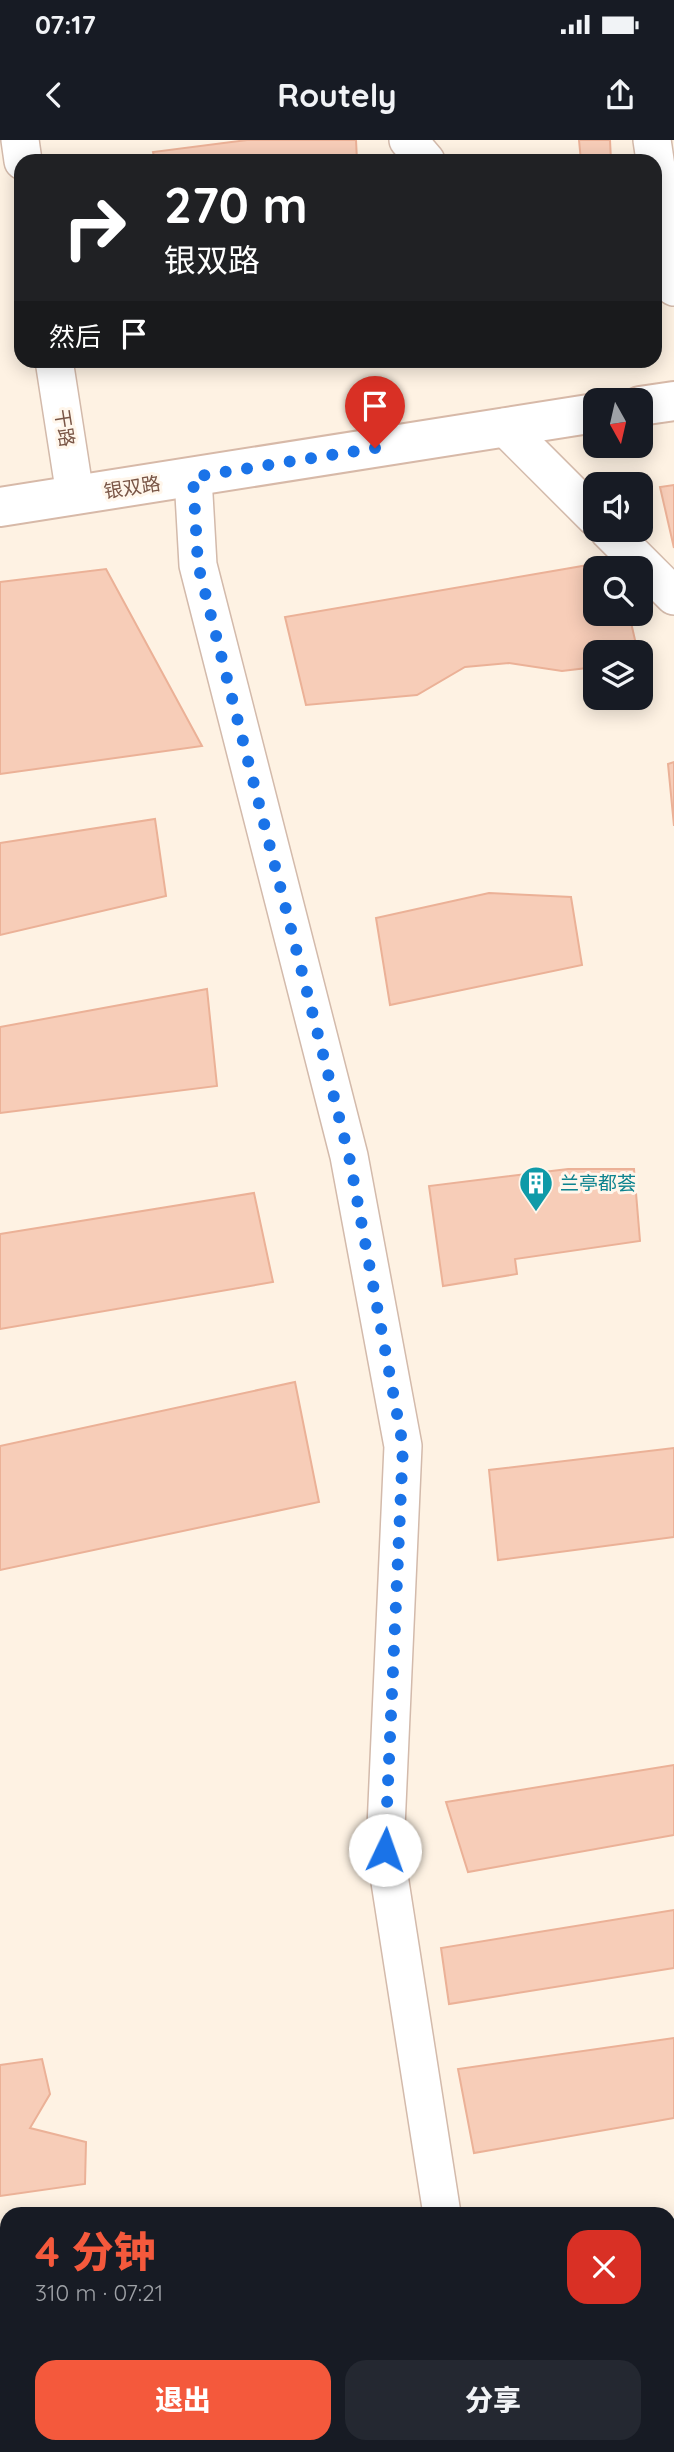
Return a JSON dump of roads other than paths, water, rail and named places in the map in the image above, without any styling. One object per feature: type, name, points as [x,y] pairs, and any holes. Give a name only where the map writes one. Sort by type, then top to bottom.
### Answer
[{"type":"street","points":[[408,140],[420,154]]},
{"type":"street","points":[[662,231],[666,267]]},
{"type":"street","name":"干路","points":[[55,368],[75,495]]},
{"type":"street","points":[[653,404],[674,401]]},
{"type":"street","name":"银双路","points":[[0,508],[583,415]]},
{"type":"street","points":[[505,427],[583,505]]},
{"type":"street","points":[[193,477],[198,565],[349,1156],[403,1446],[385,1850],[441,2207]]},
{"type":"street","points":[[620,542],[674,596]]},
{"type":"place","name":"兰亭都荟","points":[[536,1213]]}]
